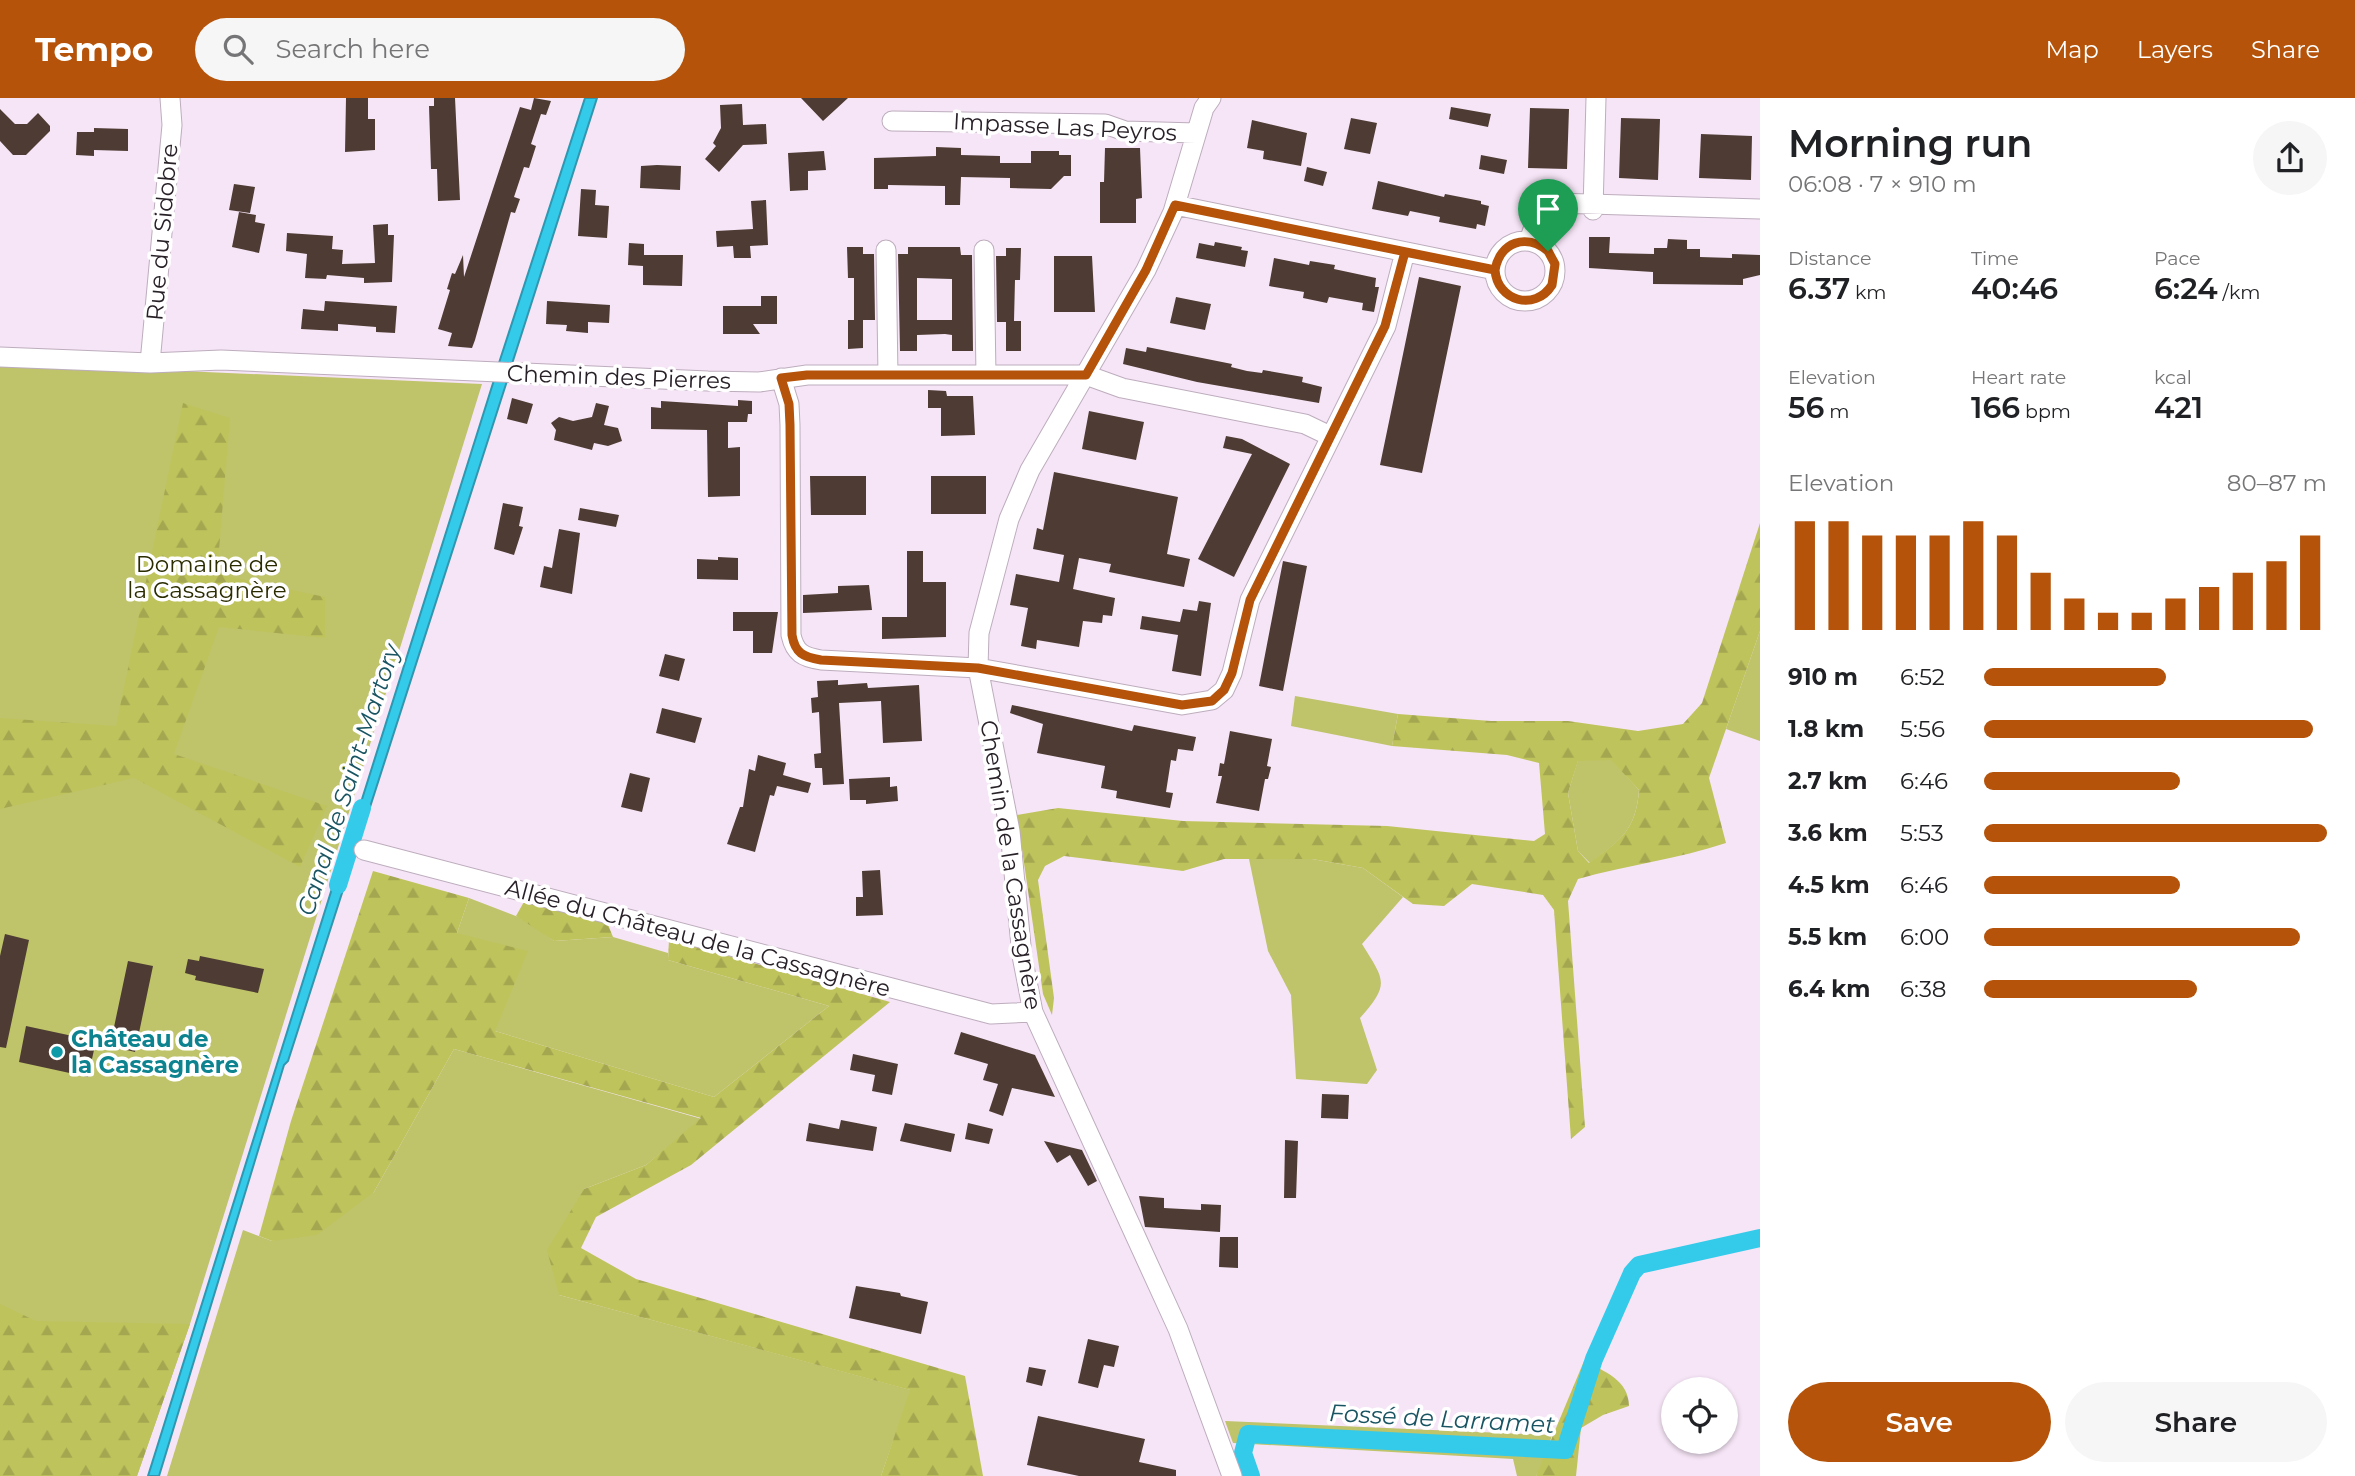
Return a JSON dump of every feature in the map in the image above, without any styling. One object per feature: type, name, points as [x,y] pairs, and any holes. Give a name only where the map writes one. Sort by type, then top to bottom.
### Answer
[{"type":"street","name":"Chemin de la Cassagnère","points":[[1210,98],[1196,133],[1175,205],[1146,270],[1030,470],[1009,519],[979,633],[978,668],[1010,831],[1021,956],[1033,1012],[1178,1329],[1232,1476]]},
{"type":"street","points":[[1592,206],[1596,98]]},
{"type":"street","name":"Rue du Sidobre","points":[[150,363],[172,125],[168,99]]},
{"type":"street","name":"Impasse Las Peyros","points":[[892,121],[1105,124],[1125,131],[1196,133]]},
{"type":"street","points":[[1529,241],[1542,211],[1555,203],[1760,209]]},
{"type":"street","points":[[1175,205],[1495,270]]},
{"type":"street","points":[[1529,241],[1542,246],[1552,257],[1555,275],[1549,290],[1535,299],[1515,299],[1499,287],[1495,270],[1505,248],[1529,241]]},
{"type":"street","points":[[886,250],[888,375]]},
{"type":"street","points":[[984,250],[986,375]]},
{"type":"street","points":[[781,378],[789,404],[791,621],[792,640],[798,652],[821,660],[978,668],[1182,705],[1212,701],[1224,690],[1232,673],[1250,600],[1385,326],[1405,252]]},
{"type":"street","name":"Chemin des Pierres","points":[[0,357],[150,363],[220,360],[708,381],[807,375],[1086,375],[1122,388],[1305,424],[1330,436]]},
{"type":"street","name":"Allée du Château de la Cassagnère","points":[[364,850],[991,1014],[1033,1012]]},
{"type":"green space","name":"Domaine de la Cassagnère","points":[[0,363],[482,384],[190,1324],[137,1476],[0,1476]]},
{"type":"green space","points":[[183,403],[230,418],[217,574],[325,597],[325,638],[219,627],[174,754],[327,806],[300,867],[134,778],[0,809],[0,718],[116,726]]},
{"type":"green space","points":[[1760,523],[1760,631],[1709,778],[1726,843],[1578,879],[1568,901],[1585,1127],[1571,1139],[1554,910],[1543,895],[1472,884],[1444,906],[1413,904],[1363,868],[1312,859],[1224,859],[1183,871],[1064,856],[1045,866],[1038,880],[1054,998],[1052,1015],[1043,994],[1017,815],[1058,808],[1183,821],[1387,826],[1534,841],[1545,834],[1539,763],[1507,755],[1392,746],[1398,714],[1491,721],[1568,721],[1638,731],[1683,724],[1702,703]],"holes":[[[1611,760],[1639,790],[1634,815],[1625,833],[1589,863],[1578,851],[1568,793],[1578,761]]]},
{"type":"green space","points":[[1760,631],[1760,741],[1726,729]]},
{"type":"green space","points":[[1295,696],[1398,714],[1392,746],[1291,726]]},
{"type":"green space","points":[[1611,759],[1639,790],[1637,804],[1625,833],[1590,863],[1578,851],[1568,793],[1578,760]]},
{"type":"green space","points":[[1249,859],[1312,859],[1363,868],[1403,897],[1362,944],[1376,966],[1381,982],[1376,997],[1360,1018],[1377,1070],[1367,1084],[1296,1079],[1291,995],[1268,951]]},
{"type":"green space","points":[[373,871],[469,898],[457,933],[528,951],[495,1031],[714,1097],[829,1006],[668,960],[669,939],[890,1002],[691,1165],[596,1217],[581,1248],[636,1279],[965,1376],[983,1476],[881,1476],[910,1390],[559,1295],[547,1250],[584,1189],[646,1165],[701,1118],[454,1049],[374,1192],[317,1235],[272,1241],[259,1236],[291,1121]]},
{"type":"green space","points":[[469,898],[526,920],[554,941],[613,937],[668,953],[668,960],[829,1006],[714,1097],[495,1031],[457,933]]},
{"type":"green space","points":[[525,900],[605,917],[613,937],[554,941],[516,916]]},
{"type":"green space","points":[[454,1049],[702,1119],[646,1165],[584,1189],[559,1295],[911,1390],[881,1476],[167,1476],[243,1230],[272,1241],[374,1192]]},
{"type":"green space","points":[[0,1304],[36,1321],[190,1324],[137,1476],[0,1476]]},
{"type":"green space","points":[[1584,1361],[1620,1383],[1625,1389],[1629,1406],[1603,1415],[1581,1428],[1576,1476],[1536,1476]]},
{"type":"green space","points":[[1225,1421],[1552,1435],[1544,1462],[1536,1476],[1517,1476],[1513,1459],[1233,1443]]},
{"type":"water","points":[[585,98],[597,98],[511,367],[498,366]]},
{"type":"water","points":[[494,380],[507,381],[362,832],[352,831]]},
{"type":"water","points":[[340,863],[351,865],[288,1061],[284,1065],[159,1476],[148,1476]]},
{"type":"building","points":[[346,98],[368,98],[368,119],[375,119],[375,150],[345,152]]},
{"type":"building","points":[[434,98],[455,98],[460,200],[438,201],[437,169],[431,169],[429,106],[434,106]]},
{"type":"building","points":[[534,98],[551,101],[546,115],[541,114],[531,144],[536,146],[529,168],[524,167],[514,197],[520,199],[515,213],[511,212],[475,340],[472,348],[448,346],[452,333],[438,329],[450,290],[447,289],[452,273],[455,274],[463,255],[464,277],[520,107],[531,110]]},
{"type":"building","points":[[801,98],[848,98],[823,121]]},
{"type":"building","points":[[742,104],[743,125],[766,124],[767,144],[743,145],[719,172],[705,159],[716,146],[713,143],[721,128],[720,105]]},
{"type":"building","points":[[1451,107],[1491,114],[1488,127],[1449,119]]},
{"type":"building","points":[[1530,108],[1569,109],[1567,169],[1528,168]]},
{"type":"building","points":[[0,109],[15,124],[27,124],[38,113],[50,126],[50,131],[26,155],[13,155],[0,141]]},
{"type":"building","points":[[1351,118],[1377,123],[1370,154],[1344,149]]},
{"type":"building","points":[[1621,118],[1660,119],[1658,180],[1619,178]]},
{"type":"building","points":[[1252,120],[1307,133],[1301,166],[1263,159],[1264,151],[1247,148]]},
{"type":"building","points":[[94,128],[128,129],[128,151],[94,150],[94,156],[76,155],[77,132],[94,132]]},
{"type":"building","points":[[1701,134],[1752,136],[1751,180],[1699,178]]},
{"type":"building","points":[[936,147],[961,148],[961,155],[1000,156],[1000,163],[1031,163],[1031,151],[1059,151],[1059,155],[1071,155],[1071,176],[1064,176],[1051,189],[1010,188],[1010,178],[961,177],[960,205],[945,205],[945,186],[888,185],[888,189],[874,189],[874,158],[936,156]]},
{"type":"building","points":[[1105,148],[1140,148],[1142,198],[1136,199],[1136,223],[1100,223],[1100,182],[1104,182]]},
{"type":"building","points":[[824,151],[826,170],[808,171],[808,190],[790,191],[788,153]]},
{"type":"building","points":[[1481,155],[1507,160],[1504,174],[1479,169]]},
{"type":"building","points":[[641,166],[681,166],[680,190],[640,188]]},
{"type":"building","points":[[1307,167],[1327,172],[1323,186],[1304,181]]},
{"type":"building","points":[[1378,181],[1444,197],[1445,194],[1481,201],[1481,204],[1489,206],[1485,226],[1477,224],[1476,229],[1439,222],[1440,217],[1410,211],[1408,216],[1372,209]]},
{"type":"building","points":[[234,184],[255,187],[250,213],[229,210]]},
{"type":"building","points":[[581,189],[596,190],[595,205],[609,206],[607,238],[578,236]]},
{"type":"building","points":[[766,200],[768,245],[750,246],[751,258],[734,258],[733,246],[717,247],[716,231],[753,229],[751,201]]},
{"type":"building","points":[[239,212],[256,215],[255,222],[265,224],[259,253],[232,247]]},
{"type":"building","points":[[388,224],[388,235],[394,235],[392,282],[364,283],[364,278],[327,275],[326,279],[305,278],[307,254],[286,251],[287,233],[333,236],[332,249],[343,250],[342,264],[375,263],[373,225]]},
{"type":"building","points":[[1589,237],[1610,237],[1609,253],[1654,254],[1654,248],[1667,248],[1668,239],[1687,240],[1687,249],[1700,249],[1700,257],[1760,255],[1760,275],[1743,279],[1743,285],[1653,284],[1653,272],[1589,268]]},
{"type":"building","points":[[1215,242],[1242,247],[1241,250],[1248,251],[1245,267],[1196,258],[1199,243],[1214,246]]},
{"type":"building","points":[[629,243],[644,244],[644,255],[683,255],[682,286],[643,285],[643,266],[628,265]]},
{"type":"building","points":[[847,247],[863,247],[863,254],[874,254],[875,320],[863,320],[863,348],[848,349],[848,320],[854,320],[854,278],[848,278]]},
{"type":"building","points":[[908,247],[960,247],[961,255],[972,255],[973,351],[952,351],[952,335],[945,334],[917,335],[917,351],[900,351],[898,254],[908,254]],"holes":[[[917,278],[952,279],[952,320],[917,320]]]},
{"type":"building","points":[[1006,248],[1021,248],[1020,280],[1015,280],[1014,321],[1021,321],[1021,351],[1006,351],[1006,322],[997,322],[996,256],[1006,256]]},
{"type":"building","points":[[1054,256],[1092,256],[1095,312],[1054,312]]},
{"type":"building","points":[[1274,258],[1309,265],[1310,261],[1335,265],[1334,269],[1376,278],[1375,287],[1379,287],[1374,312],[1362,310],[1363,303],[1329,297],[1327,303],[1303,298],[1304,292],[1269,286]]},
{"type":"building","points":[[1419,277],[1461,286],[1422,473],[1380,465]]},
{"type":"building","points":[[761,296],[777,296],[777,324],[753,324],[760,334],[723,334],[723,306],[761,306]]},
{"type":"building","points":[[1176,297],[1211,304],[1205,330],[1170,323]]},
{"type":"building","points":[[325,301],[397,306],[395,333],[376,332],[376,327],[338,324],[338,331],[301,329],[303,309],[324,311]]},
{"type":"building","points":[[547,301],[610,305],[609,323],[588,322],[588,333],[566,331],[567,325],[546,324]]},
{"type":"building","points":[[1147,347],[1232,364],[1231,367],[1247,371],[1262,373],[1263,370],[1303,377],[1302,382],[1322,387],[1319,403],[1197,382],[1123,364],[1126,348],[1146,352]]},
{"type":"building","points":[[928,390],[946,391],[947,396],[973,396],[975,435],[941,436],[941,408],[928,408]]},
{"type":"building","points":[[512,398],[533,404],[527,424],[507,419]]},
{"type":"building","points":[[738,400],[752,401],[752,414],[748,414],[747,422],[728,422],[728,448],[740,447],[740,496],[708,497],[707,430],[651,429],[651,407],[661,408],[661,401],[738,406]]},
{"type":"building","points":[[596,403],[609,406],[604,425],[618,428],[622,441],[608,446],[594,443],[592,450],[554,440],[556,430],[551,423],[559,417],[573,421],[592,417]]},
{"type":"building","points":[[1089,411],[1144,422],[1136,460],[1082,449]]},
{"type":"building","points":[[1226,436],[1242,439],[1290,464],[1234,577],[1198,559],[1252,454],[1223,448]]},
{"type":"building","points":[[1054,472],[1178,497],[1167,554],[1190,559],[1184,587],[1109,572],[1111,564],[1079,558],[1073,589],[1115,598],[1112,616],[1103,615],[1102,623],[1083,621],[1079,647],[1037,640],[1036,649],[1021,646],[1028,608],[1010,605],[1016,574],[1059,582],[1064,555],[1033,549],[1037,528],[1043,530]]},
{"type":"building","points":[[810,476],[866,476],[866,515],[811,515]]},
{"type":"building","points":[[931,476],[986,476],[986,514],[931,514]]},
{"type":"building","points":[[503,503],[523,507],[519,526],[523,527],[514,555],[494,549]]},
{"type":"building","points":[[580,508],[619,515],[616,527],[578,520]]},
{"type":"building","points":[[559,529],[580,533],[572,594],[540,587],[544,566],[552,568]]},
{"type":"building","points":[[907,551],[923,551],[923,582],[946,582],[946,637],[882,639],[882,617],[907,617]]},
{"type":"building","points":[[718,557],[738,558],[738,580],[697,579],[697,559],[718,560]]},
{"type":"building","points":[[1283,561],[1307,566],[1283,691],[1259,686]]},
{"type":"building","points":[[869,585],[872,610],[803,613],[803,595],[838,593],[838,586]]},
{"type":"building","points":[[1199,601],[1211,603],[1201,676],[1172,671],[1178,635],[1140,629],[1142,616],[1180,622],[1183,609],[1197,611]]},
{"type":"building","points":[[733,612],[778,612],[772,653],[753,653],[753,631],[733,631]]},
{"type":"building","points":[[665,654],[685,659],[679,681],[659,676]]},
{"type":"building","points":[[838,680],[838,685],[867,683],[868,688],[919,685],[922,741],[883,743],[881,701],[839,703],[844,784],[823,785],[822,768],[815,768],[814,754],[821,753],[819,712],[812,713],[811,698],[818,697],[817,681]]},
{"type":"building","points":[[1012,705],[1132,731],[1134,725],[1196,737],[1193,751],[1178,749],[1176,761],[1171,760],[1166,792],[1173,793],[1170,808],[1116,798],[1117,791],[1101,788],[1105,766],[1037,753],[1043,724],[1010,713]]},
{"type":"building","points":[[662,708],[702,718],[695,743],[656,733]]},
{"type":"building","points":[[1230,731],[1272,739],[1267,766],[1271,767],[1268,779],[1265,779],[1259,811],[1216,803],[1222,776],[1218,776],[1220,763],[1224,764]]},
{"type":"building","points":[[758,755],[786,763],[783,775],[811,783],[808,793],[777,786],[774,796],[770,795],[755,852],[727,844],[740,807],[743,807],[749,769],[755,771]]},
{"type":"building","points":[[630,773],[650,778],[642,812],[621,807]]},
{"type":"building","points":[[890,777],[890,787],[897,786],[898,801],[866,804],[866,800],[850,800],[849,779]]},
{"type":"building","points":[[880,870],[883,915],[856,916],[856,897],[863,897],[862,871]]},
{"type":"building","points":[[5,934],[29,940],[6,1048],[0,1047],[0,956]]},
{"type":"building","points":[[200,956],[264,969],[258,993],[195,980],[196,976],[185,973],[188,959],[199,961]]},
{"type":"building","points":[[128,961],[153,966],[135,1052],[110,1046]]},
{"type":"building","name":"Château de la Cassagnère","points":[[26,1026],[96,1041],[88,1077],[19,1062]]},
{"type":"building","points":[[961,1032],[1035,1055],[1055,1097],[1012,1088],[1003,1116],[989,1111],[998,1084],[983,1080],[988,1064],[954,1054]]},
{"type":"building","points":[[853,1054],[898,1064],[892,1095],[872,1091],[875,1075],[850,1070]]},
{"type":"building","points":[[1322,1094],[1349,1095],[1348,1119],[1321,1118]]},
{"type":"building","points":[[841,1120],[877,1127],[873,1151],[806,1141],[809,1123],[839,1129]]},
{"type":"building","points":[[905,1123],[955,1134],[951,1152],[900,1141]]},
{"type":"building","points":[[968,1123],[993,1129],[989,1144],[965,1139]]},
{"type":"building","points":[[1285,1140],[1298,1141],[1296,1198],[1284,1198]]},
{"type":"building","points":[[1044,1141],[1082,1150],[1097,1181],[1088,1186],[1070,1155],[1057,1163]]},
{"type":"building","points":[[1139,1196],[1164,1198],[1164,1208],[1201,1210],[1201,1204],[1221,1205],[1220,1232],[1145,1227]]},
{"type":"building","points":[[1220,1237],[1238,1237],[1238,1268],[1219,1267]]},
{"type":"building","points":[[856,1286],[900,1293],[901,1296],[928,1302],[921,1334],[849,1318]]},
{"type":"building","points":[[1088,1339],[1119,1346],[1114,1367],[1104,1365],[1098,1388],[1078,1383]]},
{"type":"building","points":[[1029,1367],[1046,1370],[1042,1386],[1026,1382]]},
{"type":"building","points":[[1038,1416],[1145,1439],[1139,1462],[1176,1470],[1176,1476],[1079,1476],[1027,1465]]},
{"type":"waterway","name":"Canal de Saint-Martory","points":[[338,885],[362,808]]},
{"type":"waterway","name":"Fossé de Larramet","points":[[1251,1476],[1243,1453],[1248,1434],[1565,1450],[1594,1359],[1632,1273],[1639,1265],[1760,1238]]},
{"type":"place","name":"Château de la Cassagnère","points":[[57,1052]]},
{"type":"route","points":[[1548,251],[1534,242],[1520,241],[1509,245],[1501,253],[1495,270],[1175,205],[1146,270],[1086,375],[807,375],[781,378],[789,404],[789,542],[792,635],[795,648],[808,658],[821,660],[978,668],[1182,705],[1198,705],[1212,701],[1224,690],[1232,673],[1250,600],[1385,326],[1405,252],[1495,270],[1499,287],[1508,296],[1528,301],[1549,290],[1552,285],[1555,264],[1548,251]]}]
